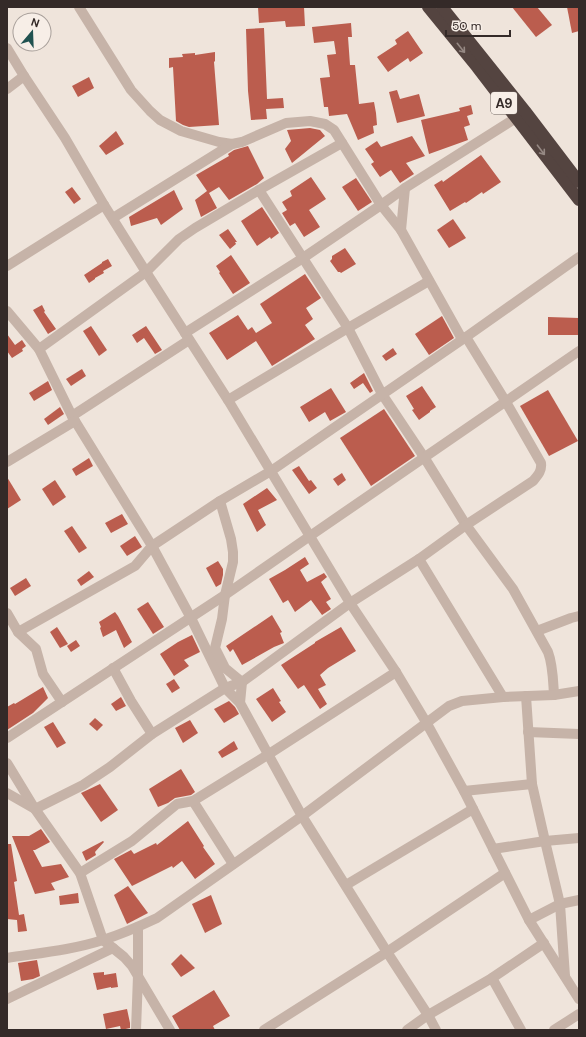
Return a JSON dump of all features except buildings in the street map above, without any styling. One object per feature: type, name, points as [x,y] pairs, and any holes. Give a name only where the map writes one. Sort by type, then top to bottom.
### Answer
[{"type":"highway","name":"A9","points":[[428,7],[579,200]]},
{"type":"highway","name":"A9","points":[[442,7],[525,111],[579,182]]},
{"type":"street","points":[[35,809],[83,785],[110,767],[152,734],[225,688],[242,682],[350,603],[419,559],[466,525],[533,481],[542,468],[541,463],[506,402],[429,281],[401,230],[381,206],[334,130],[325,124],[310,120],[286,123],[242,142],[232,144],[219,142],[181,130],[160,120],[131,90],[79,7]]},
{"type":"street","points":[[7,48],[65,138],[104,205],[146,272],[228,400],[350,603],[396,672],[426,722],[464,791],[529,920],[579,998]]},
{"type":"street","points":[[7,88],[24,76]]},
{"type":"street","points":[[7,462],[73,418],[187,336],[381,206],[405,188],[516,118]]},
{"type":"street","points":[[39,348],[146,272],[179,238],[342,143]]},
{"type":"street","points":[[113,218],[232,144]]},
{"type":"street","points":[[401,230],[405,188]]},
{"type":"street","points":[[259,190],[348,328],[382,394],[424,457],[466,525],[513,589],[551,659],[554,695]]},
{"type":"street","points":[[7,266],[104,205]]},
{"type":"street","points":[[18,632],[135,566],[152,546],[220,501],[271,471],[579,257]]},
{"type":"street","points":[[228,400],[429,281]]},
{"type":"street","points":[[7,311],[39,348],[73,418],[152,546],[191,618],[225,688],[240,703],[302,816],[436,1030]]},
{"type":"street","points":[[7,738],[225,596],[579,351]]},
{"type":"street","points":[[220,501],[231,539],[233,562],[215,648],[225,668],[242,682]]},
{"type":"street","points":[[419,559],[503,697]]},
{"type":"street","points":[[7,613],[18,632],[36,649],[43,674],[62,702]]},
{"type":"street","points":[[537,631],[567,619],[579,616]]},
{"type":"street","points":[[113,668],[152,734]]},
{"type":"street","points":[[80,873],[132,841],[177,804],[193,802],[396,672]]},
{"type":"street","points":[[240,703],[242,682]]},
{"type":"street","points":[[7,958],[68,949],[103,940],[157,918],[302,816],[449,706],[462,701],[503,697],[554,695],[579,691]]},
{"type":"street","points":[[526,696],[532,784],[560,904],[565,978]]},
{"type":"street","points":[[528,732],[579,734]]},
{"type":"street","points":[[7,763],[35,809],[80,873],[103,940],[124,957],[132,966],[170,1030]]},
{"type":"street","points":[[464,791],[532,784]]},
{"type":"street","points":[[7,793],[35,809]]},
{"type":"street","points":[[193,802],[233,864]]},
{"type":"street","points":[[346,885],[473,809]]},
{"type":"street","points":[[493,849],[545,841],[579,838]]},
{"type":"street","points":[[264,1030],[387,952],[505,873]]},
{"type":"street","points":[[529,920],[560,904],[579,900]]},
{"type":"street","points":[[136,1030],[138,927]]},
{"type":"street","points":[[407,1030],[428,1015],[492,978],[544,943]]},
{"type":"street","points":[[7,999],[113,948]]},
{"type":"street","points":[[492,978],[521,1030]]},
{"type":"street","points":[[554,1030],[579,1014]]}]
